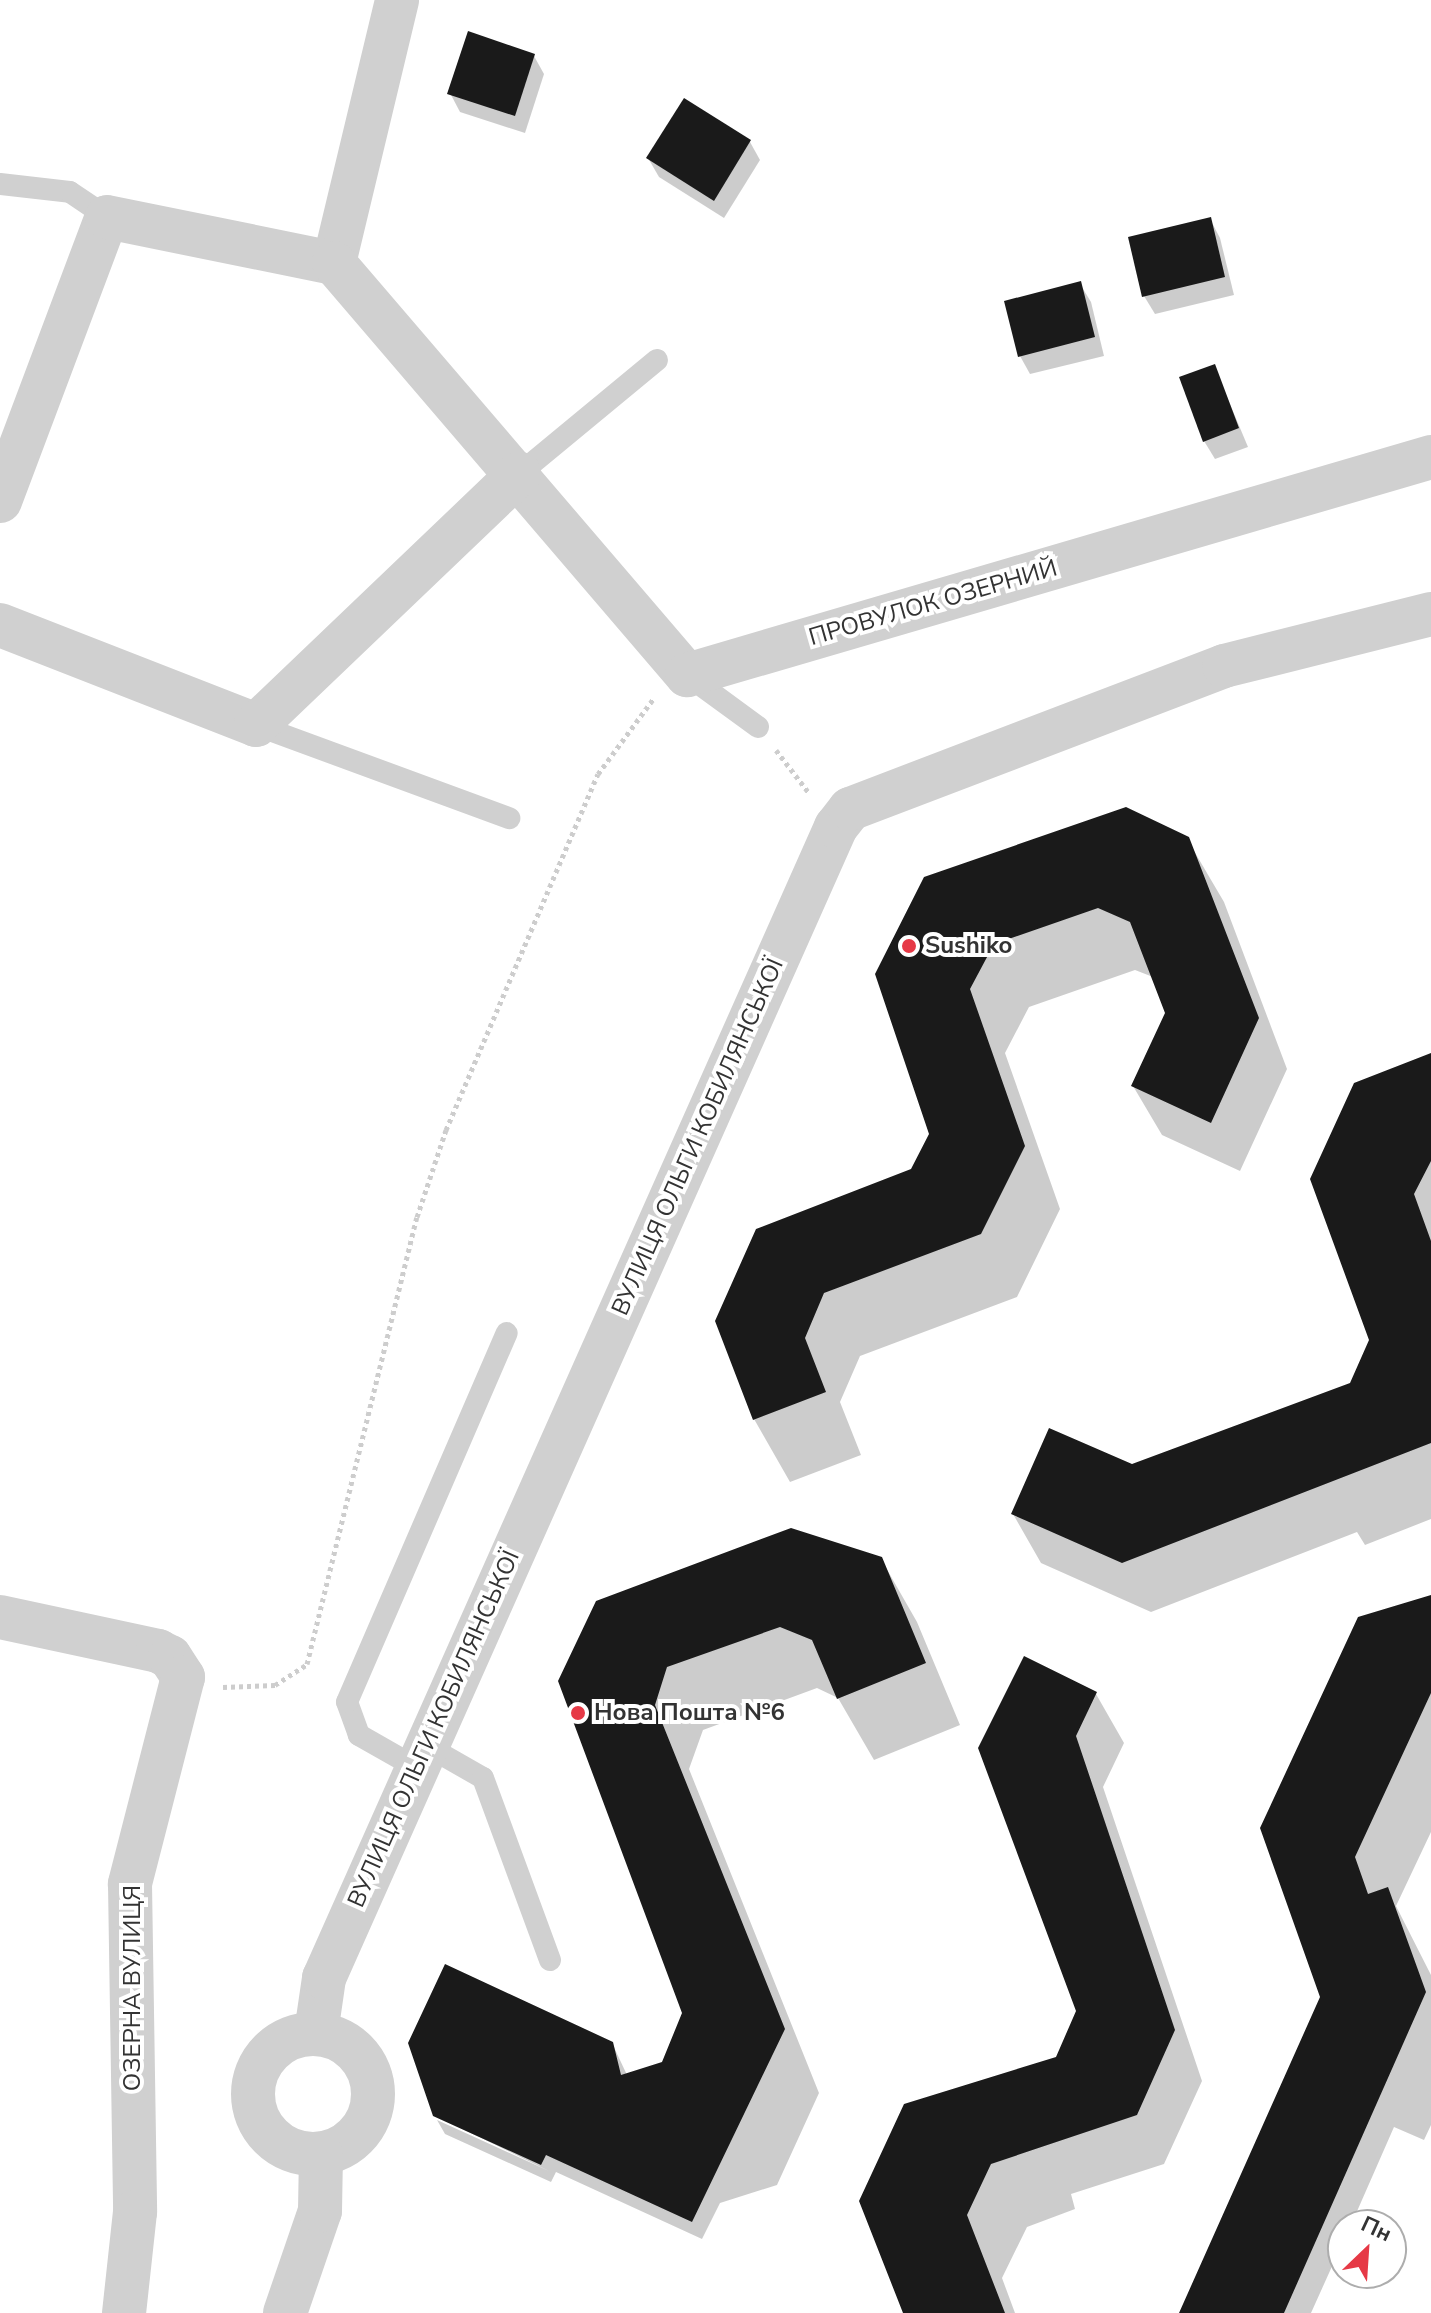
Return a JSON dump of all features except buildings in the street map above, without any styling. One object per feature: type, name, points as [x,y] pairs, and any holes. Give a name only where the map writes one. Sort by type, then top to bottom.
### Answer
[{"type":"street","points":[[334,263],[397,0]]},
{"type":"street","points":[[0,501],[107,217],[334,263],[519,474],[687,675]]},
{"type":"street","name":"ПРОВУЛОК ОЗЕРНИЙ","points":[[687,675],[1431,457]]},
{"type":"street","points":[[0,625],[256,725],[519,474]]},
{"type":"street","name":"ВУЛИЦЯ ОЛЬГИ КОБИЛЯНСЬКОЇ","points":[[316,2033],[324,1978],[836,827],[850,809],[869,799],[1224,666],[1431,614]]},
{"type":"street","points":[[0,1617],[158,1651],[170,1657],[183,1677]]},
{"type":"street","name":"ОЗЕРНА ВУЛИЦЯ","points":[[124,2313],[135,2212],[130,1884],[183,1677]]},
{"type":"street","points":[[316,2033],[352,2048],[373,2082],[368,2120],[340,2148],[321,2154],[301,2153],[268,2134],[253,2098],[255,2077],[278,2045],[316,2033]]},
{"type":"street","points":[[285,2313],[320,2211],[321,2154]]},
{"type":"lane","points":[[0,184],[70,192],[107,217]]},
{"type":"lane","points":[[519,474],[657,360]]},
{"type":"lane","points":[[687,675],[758,727]]},
{"type":"lane","points":[[256,725],[509,818]]},
{"type":"lane","points":[[507,1333],[347,1702],[359,1735],[483,1778],[550,1960]]},
{"type":"path","points":[[183,1677],[232,1689],[254,1688],[291,1679],[307,1664],[417,1217],[446,1130],[598,774],[650,702],[687,675]]},
{"type":"path","points":[[758,727],[836,827]]},
{"type":"place","name":"Sushiko","points":[[909,946]]},
{"type":"place","name":"Нова Пошта №6","points":[[578,1713]]}]
